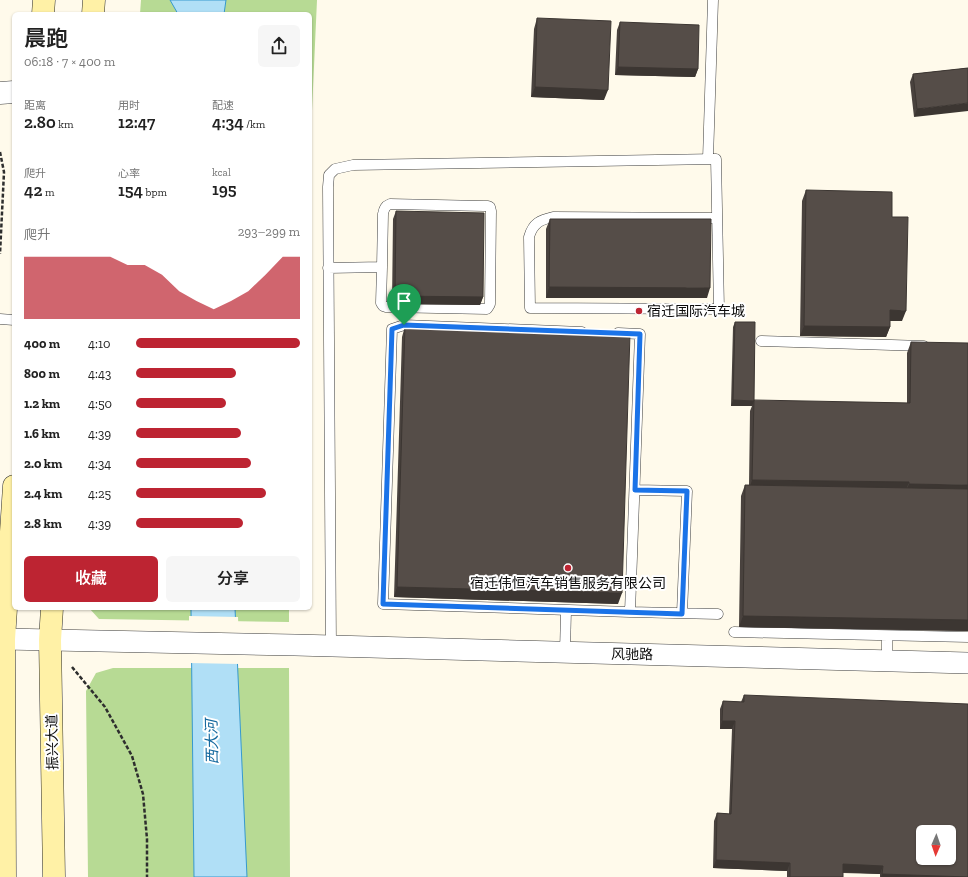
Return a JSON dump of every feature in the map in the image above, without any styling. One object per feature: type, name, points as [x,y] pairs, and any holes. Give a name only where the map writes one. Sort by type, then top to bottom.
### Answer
[{"type":"main road","points":[[44,0],[44,12]]},
{"type":"main road","points":[[5,877],[2,854],[3,612],[12,509]]},
{"type":"main road","name":"振兴大道","points":[[52,610],[50,640],[54,877]]},
{"type":"street","points":[[0,93],[12,92]]},
{"type":"street","name":"风驰路","points":[[4,639],[968,662]]},
{"type":"lane","points":[[708,159],[713,0]]},
{"type":"lane","points":[[331,646],[328,268],[329,175],[335,169],[353,165],[716,159],[719,309],[530,308],[531,229],[544,219],[553,217],[717,218]]},
{"type":"lane","points":[[390,204],[405,204],[490,207],[490,304],[487,309],[383,306],[381,303],[382,267],[383,214],[386,206],[390,204]]},
{"type":"lane","points":[[328,268],[382,267]]},
{"type":"lane","points":[[0,319],[12,320]]},
{"type":"lane","points":[[593,332],[404,325],[392,329],[383,604],[718,614]]},
{"type":"lane","points":[[609,333],[640,334],[630,612]]},
{"type":"lane","points":[[761,341],[936,346]]},
{"type":"lane","points":[[635,490],[687,491],[682,614]]},
{"type":"lane","points":[[565,652],[566,610]]},
{"type":"lane","points":[[734,632],[968,637]]},
{"type":"lane","points":[[887,636],[887,660]]},
{"type":"path","points":[[0,152],[4,172],[0,254]]},
{"type":"path","points":[[70,664],[105,707],[132,756],[142,794],[147,839],[147,877]]},
{"type":"green space","points":[[141,0],[317,0],[312,111],[312,12],[140,12]]},
{"type":"green space","points":[[91,610],[289,610],[289,622],[99,619]]},
{"type":"green space","points":[[113,668],[289,668],[290,877],[88,877],[86,691],[96,673]]},
{"type":"water","points":[[170,0],[226,0],[224,12],[177,12]]},
{"type":"water","name":"西大河","points":[[191,610],[235,610],[247,877],[194,877]]},
{"type":"pier","points":[[189,616],[238,617],[240,664],[189,663]]},
{"type":"building","points":[[537,18],[611,21],[608,90],[535,87]]},
{"type":"building","points":[[620,22],[699,25],[698,69],[618,67]]},
{"type":"building","points":[[968,68],[968,103],[917,109],[913,74]]},
{"type":"building","points":[[806,190],[892,192],[892,217],[908,217],[906,311],[890,310],[890,327],[804,326]]},
{"type":"building","points":[[396,211],[484,213],[483,297],[395,296]]},
{"type":"building","points":[[550,219],[711,219],[710,288],[549,287]]},
{"type":"building","points":[[735,322],[755,322],[754,401],[733,400]]},
{"type":"building","points":[[405,326],[630,333],[622,593],[397,587]]},
{"type":"building","points":[[911,342],[968,343],[968,485],[909,484],[909,482],[752,480],[754,400],[910,403]]},
{"type":"building","points":[[745,485],[968,489],[968,620],[743,616]]},
{"type":"building","points":[[744,695],[968,704],[968,877],[882,874],[883,866],[843,864],[843,877],[790,877],[790,863],[716,860],[717,813],[731,814],[735,721],[722,721],[723,701],[744,702]]},
{"type":"place","name":"宿迁国际汽车城","points":[[639,311]]},
{"type":"place","name":"宿迁伟恒汽车销售服务有限公司","points":[[568,568]]},
{"type":"route","points":[[404,325],[640,334],[635,490],[687,491],[682,614],[383,604],[392,329],[404,325]]}]
